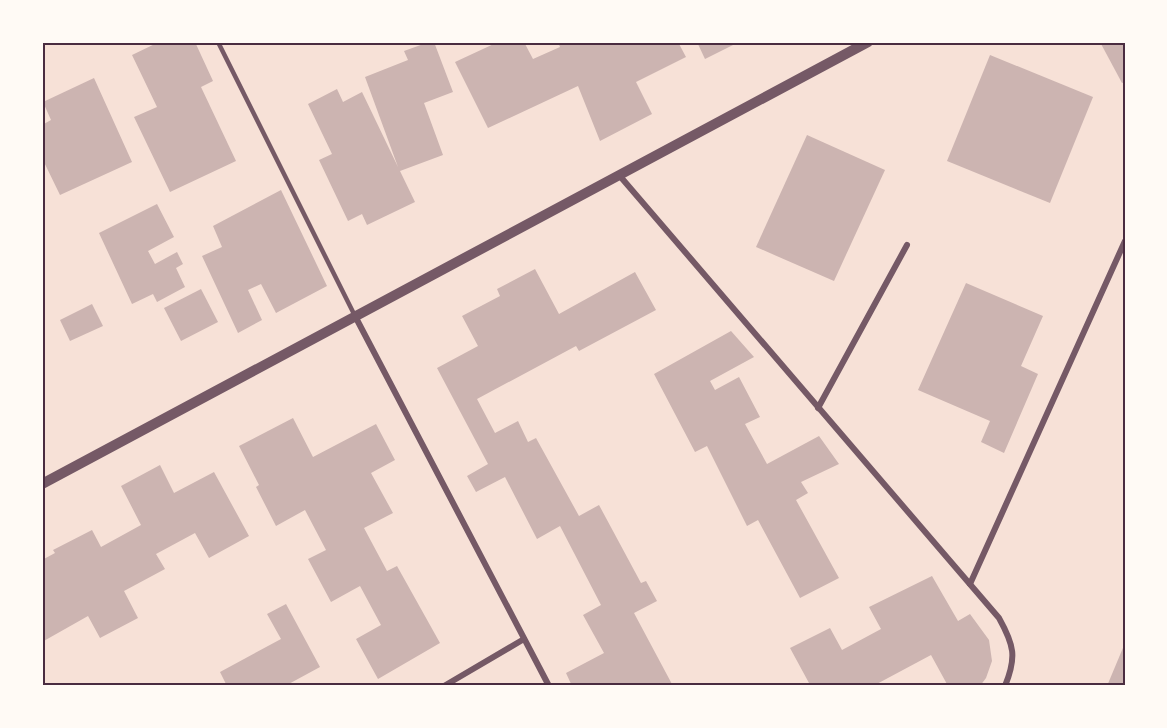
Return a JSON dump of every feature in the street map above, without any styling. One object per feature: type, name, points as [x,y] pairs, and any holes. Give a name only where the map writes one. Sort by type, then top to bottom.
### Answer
[{"type":"street","points":[[42,484],[868,42]]},
{"type":"street","points":[[618,175],[999,618],[1010,639],[1013,667],[1005,686]]},
{"type":"street","points":[[970,584],[1125,241]]},
{"type":"street","points":[[818,408],[907,244]]},
{"type":"street","points":[[355,316],[549,686]]},
{"type":"street","points":[[444,686],[524,639]]},
{"type":"lane","points":[[218,42],[355,316]]},
{"type":"building","points":[[159,42],[195,42],[213,81],[201,87],[236,161],[170,192],[134,117],[157,107],[132,55]]},
{"type":"building","points":[[434,42],[453,92],[424,103],[443,155],[400,171],[415,202],[367,225],[362,214],[348,221],[319,160],[332,154],[308,104],[337,89],[343,102],[362,92],[398,167],[365,77],[408,60],[404,51]]},
{"type":"building","points":[[498,42],[524,42],[533,59],[560,47],[558,42],[678,42],[686,57],[636,82],[652,114],[600,141],[578,86],[488,128],[455,62]]},
{"type":"building","points":[[697,42],[739,42],[705,59]]},
{"type":"building","points":[[1100,42],[1125,42],[1125,82],[1122,83]]},
{"type":"building","points":[[990,55],[1093,97],[1050,203],[947,161]]},
{"type":"building","points":[[94,78],[132,162],[60,195],[42,158],[42,125],[51,120],[43,102]]},
{"type":"building","points":[[807,135],[885,170],[834,281],[756,247]]},
{"type":"building","points":[[281,190],[327,286],[276,313],[261,284],[248,290],[262,320],[238,333],[202,256],[222,247],[213,226]]},
{"type":"building","points":[[157,204],[174,237],[148,251],[155,264],[177,252],[183,264],[176,268],[185,287],[157,302],[153,294],[132,304],[99,233]]},
{"type":"building","points":[[535,269],[559,314],[635,272],[656,310],[579,351],[576,346],[477,399],[495,433],[518,421],[528,442],[536,438],[579,516],[599,505],[641,583],[646,581],[657,601],[634,613],[673,686],[572,686],[566,673],[604,653],[583,615],[601,605],[560,526],[537,539],[505,477],[476,492],[467,476],[488,464],[437,368],[478,346],[462,316],[500,296],[497,289]]},
{"type":"building","points":[[966,283],[1043,316],[1021,366],[1038,374],[1004,453],[981,442],[990,421],[918,390]]},
{"type":"building","points":[[201,289],[218,322],[181,341],[164,308]]},
{"type":"building","points":[[92,304],[103,326],[70,341],[60,320]]},
{"type":"building","points":[[731,331],[754,357],[710,381],[715,390],[739,377],[760,417],[745,424],[767,464],[819,436],[839,464],[801,482],[808,493],[796,500],[839,578],[800,598],[758,520],[747,526],[707,446],[695,452],[654,374]]},
{"type":"building","points":[[293,418],[313,457],[376,424],[395,460],[371,473],[393,513],[364,528],[387,571],[397,566],[440,643],[378,679],[356,639],[381,625],[360,586],[331,602],[308,559],[326,550],[305,510],[276,526],[239,446]]},
{"type":"building","points":[[160,465],[174,493],[214,472],[249,536],[209,558],[195,533],[156,554],[165,569],[124,591],[138,618],[100,638],[88,616],[42,642],[42,560],[55,553],[53,550],[92,530],[101,547],[141,525],[121,486]]},
{"type":"building","points":[[932,576],[958,621],[970,614],[989,640],[992,661],[986,678],[980,686],[948,686],[931,655],[873,686],[804,686],[809,683],[790,648],[830,628],[842,650],[881,629],[869,607]]},
{"type":"building","points":[[286,604],[320,667],[285,686],[227,686],[220,672],[281,639],[267,614]]},
{"type":"building","points":[[1125,643],[1125,686],[1107,686]]}]
